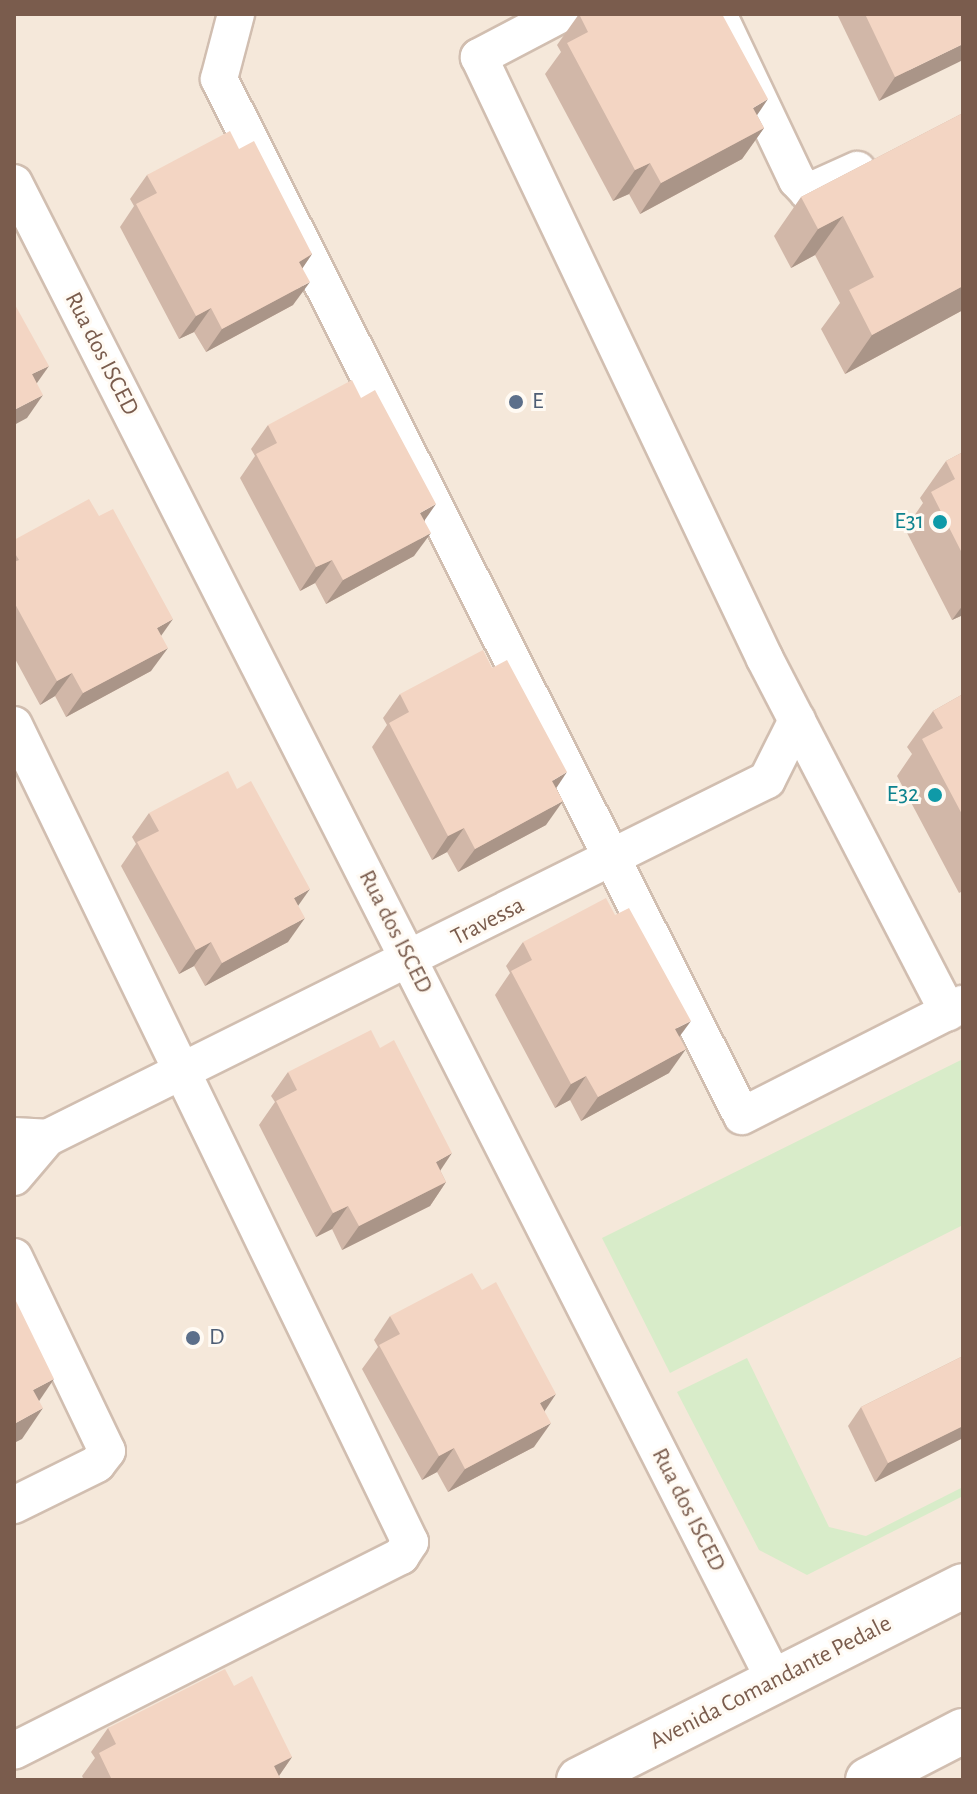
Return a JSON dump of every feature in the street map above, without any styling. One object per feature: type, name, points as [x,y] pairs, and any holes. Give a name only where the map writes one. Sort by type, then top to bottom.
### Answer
[{"type":"street","points":[[236,14],[219,79],[608,859],[742,1116],[955,1008],[830,787],[479,57],[561,14]]},
{"type":"street","points":[[718,14],[808,192],[892,152]]},
{"type":"street","name":"Rua dos ISCED","points":[[14,183],[775,1681]]},
{"type":"street","points":[[797,720],[767,780],[830,787]]},
{"type":"street","points":[[14,725],[410,1542],[401,1556],[14,1751]]},
{"type":"street","name":"Travessa","points":[[30,1137],[181,1073],[410,962],[767,780]]},
{"type":"street","points":[[14,1177],[30,1137]]},
{"type":"street","points":[[14,1257],[107,1451],[97,1464],[14,1505]]},
{"type":"street","name":"Avenida Comandante Pedale","points":[[579,1780],[963,1586]]},
{"type":"street","points":[[868,1780],[963,1731]]},
{"type":"shaded area","points":[[14,14],[963,14],[963,1780],[14,1780]]},
{"type":"green space","points":[[963,1059],[963,1225],[670,1373],[602,1238]]},
{"type":"green space","points":[[747,1358],[829,1527],[866,1536],[963,1487],[963,1496],[807,1575],[759,1550],[677,1392]]},
{"type":"building","points":[[579,14],[722,14],[768,99],[753,108],[764,128],[661,183],[650,163],[635,170],[567,43],[588,32]]},
{"type":"building","points":[[865,14],[963,14],[963,44],[895,77]]},
{"type":"building","points":[[963,113],[963,286],[872,335],[849,290],[874,277],[843,216],[818,229],[801,197]]},
{"type":"building","points":[[230,131],[239,149],[254,141],[312,254],[299,262],[310,282],[222,329],[211,308],[196,316],[136,204],[157,193],[147,175]]},
{"type":"building","points":[[14,303],[49,366],[32,374],[43,395],[14,410]]},
{"type":"building","points":[[352,380],[361,398],[375,390],[436,504],[420,513],[431,533],[343,580],[332,560],[316,567],[256,454],[277,443],[268,425]]},
{"type":"building","points":[[963,452],[963,555],[931,492],[955,479],[946,461]]},
{"type":"building","points":[[89,499],[99,516],[113,509],[173,619],[157,628],[168,648],[83,693],[72,673],[57,681],[14,602],[14,562],[19,560],[14,552],[14,540]]},
{"type":"building","points":[[483,650],[492,668],[507,660],[567,772],[552,781],[563,801],[475,849],[464,828],[448,836],[389,723],[409,712],[400,694]]},
{"type":"building","points":[[963,694],[963,816],[922,739],[943,728],[933,711]]},
{"type":"building","points":[[228,771],[237,789],[251,781],[310,889],[294,898],[305,918],[222,963],[211,942],[196,950],[137,842],[159,831],[149,813]]},
{"type":"building","points":[[606,898],[615,915],[629,908],[691,1021],[675,1029],[686,1049],[598,1097],[586,1076],[571,1084],[511,971],[532,960],[523,942]]},
{"type":"building","points":[[371,1030],[380,1048],[394,1040],[452,1153],[436,1162],[446,1182],[359,1226],[348,1206],[333,1213],[276,1101],[297,1090],[288,1072]]},
{"type":"building","points":[[472,1273],[482,1290],[496,1282],[556,1394],[540,1403],[551,1423],[465,1469],[454,1448],[439,1456],[379,1345],[400,1334],[390,1316]]},
{"type":"building","points":[[14,1297],[54,1379],[33,1390],[43,1408],[14,1424]]},
{"type":"building","points":[[963,1356],[963,1426],[888,1463],[861,1407]]},
{"type":"building","points":[[225,1669],[234,1686],[252,1676],[292,1757],[274,1766],[281,1780],[112,1780],[99,1753],[116,1744],[108,1728]]},
{"type":"place","name":"E","points":[[516,402]]},
{"type":"place","name":"E31","points":[[940,522]]},
{"type":"place","name":"E32","points":[[935,795]]},
{"type":"place","name":"D","points":[[193,1338]]}]
